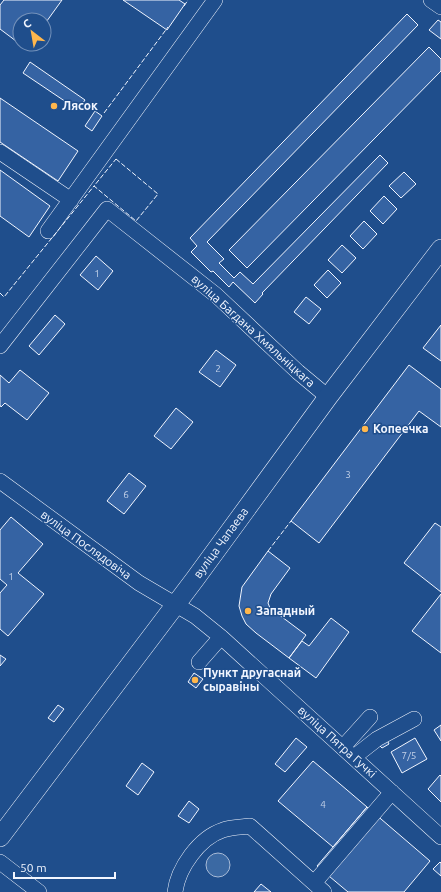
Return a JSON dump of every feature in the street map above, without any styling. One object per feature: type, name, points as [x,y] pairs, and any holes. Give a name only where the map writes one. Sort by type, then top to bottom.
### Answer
[{"type":"main road","name":"вуліца Чапаева","points":[[0,837],[328,397],[441,249]]},
{"type":"street","points":[[48,231],[215,0]]},
{"type":"street","points":[[431,0],[441,7]]},
{"type":"street","points":[[0,152],[71,200]]},
{"type":"street","name":"вуліца Багдана Хмяльніцкага","points":[[0,346],[107,209],[216,295],[298,372],[328,397]]},
{"type":"street","name":"вуліца Послядовіча","points":[[1,484],[139,584],[175,604]]},
{"type":"street","name":"вуліца Пятра Гучкі","points":[[175,604],[195,616],[221,637],[441,837]]},
{"type":"street","points":[[199,662],[221,637]]},
{"type":"street","points":[[348,752],[370,717]]},
{"type":"street","points":[[348,752],[377,739],[414,719]]},
{"type":"street","points":[[175,892],[176,885],[186,863],[200,844],[222,830],[250,826],[319,887],[392,792]]},
{"type":"street","points":[[0,862],[39,892]]},
{"type":"water","points":[[218,853],[226,857],[230,865],[226,873],[218,877],[210,873],[206,865],[210,857]]},
{"type":"building","points":[[4,0],[62,0],[52,14],[52,12],[12,12],[12,38],[0,29],[0,5]]},
{"type":"building","points":[[123,0],[179,0],[185,4],[167,30]]},
{"type":"building","points":[[407,14],[418,25],[207,242],[224,259],[219,263],[234,278],[240,272],[253,284],[380,155],[388,163],[262,293],[263,294],[255,303],[233,282],[229,287],[191,252],[197,246],[190,238]]},
{"type":"building","points":[[438,20],[441,22],[441,39],[429,30]]},
{"type":"building","points":[[429,47],[441,59],[441,71],[247,268],[229,250]]},
{"type":"building","points":[[30,62],[85,100],[78,110],[23,73]]},
{"type":"building","points":[[0,98],[78,151],[58,181],[0,142]]},
{"type":"building","points":[[95,111],[102,116],[92,131],[85,126]]},
{"type":"building","points":[[0,170],[50,206],[29,237],[0,216]]},
{"type":"building","points":[[404,172],[416,184],[401,198],[389,186]]},
{"type":"building","points":[[384,196],[397,209],[383,224],[370,211]]},
{"type":"building","points":[[364,221],[377,234],[363,249],[350,236]]},
{"type":"building","points":[[342,245],[356,258],[342,273],[328,260]]},
{"type":"building","points":[[96,256],[113,271],[98,290],[80,275]]},
{"type":"building","points":[[328,270],[341,283],[327,298],[314,285]]},
{"type":"building","points":[[306,297],[321,309],[309,324],[294,312]]},
{"type":"building","points":[[55,315],[65,324],[39,355],[29,346]]},
{"type":"building","points":[[441,325],[441,361],[423,348]]},
{"type":"building","points":[[216,350],[236,365],[220,387],[199,372]]},
{"type":"building","points":[[409,365],[441,389],[441,427],[419,411],[319,543],[291,521]]},
{"type":"building","points":[[20,370],[49,393],[27,420],[5,403],[1,407],[0,405],[0,375],[9,383]]},
{"type":"building","points":[[176,408],[193,422],[171,449],[154,436]]},
{"type":"building","points":[[129,473],[146,486],[124,514],[107,501]]},
{"type":"building","points":[[11,517],[43,544],[18,573],[44,594],[8,636],[0,629],[0,593],[7,585],[0,579],[0,530]]},
{"type":"building","points":[[435,523],[441,527],[441,592],[404,563]]},
{"type":"building","points":[[268,551],[290,568],[271,594],[268,603],[270,608],[306,635],[289,658],[246,624],[239,606],[242,587]]},
{"type":"building","points":[[441,594],[441,653],[412,631]]},
{"type":"building","points":[[331,618],[349,632],[316,678],[289,658],[302,641],[309,646]]},
{"type":"building","points":[[0,655],[6,659],[0,666]]},
{"type":"building","name":"Пункт другаснай сыравіны","points":[[194,673],[203,679],[196,688],[188,682]]},
{"type":"building","points":[[58,705],[64,709],[54,722],[48,718]]},
{"type":"building","points":[[441,725],[441,741],[434,730]]},
{"type":"building","points":[[296,738],[307,747],[285,772],[275,764]]},
{"type":"building","points":[[415,738],[427,759],[402,773],[391,752]]},
{"type":"building","points":[[387,740],[389,744],[382,748],[379,745]]},
{"type":"building","points":[[313,761],[367,807],[333,847],[278,801]]},
{"type":"building","points":[[142,763],[154,772],[138,795],[126,786]]},
{"type":"building","points":[[440,775],[441,776],[441,802],[428,789]]},
{"type":"building","points":[[189,801],[199,809],[189,823],[178,816]]},
{"type":"building","points":[[367,807],[430,861],[404,892],[348,892],[317,866]]},
{"type":"building","points":[[440,862],[441,863],[441,876],[433,869]]},
{"type":"building","points":[[261,884],[271,892],[254,892]]},
{"type":"fence","points":[[184,6],[188,0]]},
{"type":"fence","points":[[104,113],[168,27]]},
{"type":"fence","points":[[116,159],[158,194],[136,221],[94,186],[116,159]]},
{"type":"fence","points":[[0,293],[4,297],[94,186]]},
{"type":"fence","points":[[268,551],[291,521]]},
{"type":"place","name":"Лясок","points":[[54,106]]},
{"type":"place","name":"Копеечка","points":[[365,429]]},
{"type":"place","name":"Западный","points":[[248,611]]},
{"type":"place","name":"Пункт другаснай сыравіны","points":[[195,680]]}]
